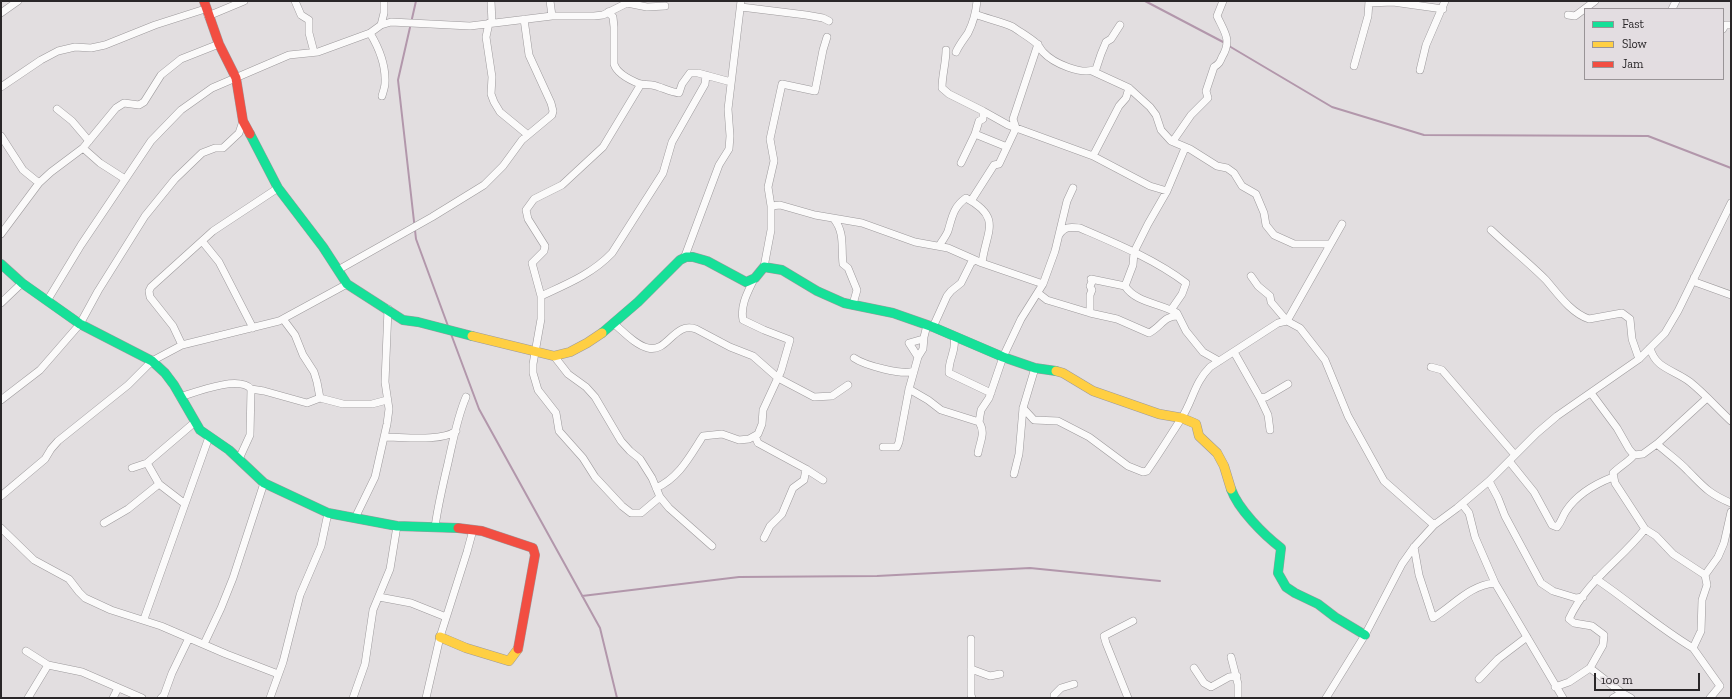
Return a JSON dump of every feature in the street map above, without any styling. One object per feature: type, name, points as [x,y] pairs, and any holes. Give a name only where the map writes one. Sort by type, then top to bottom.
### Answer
[{"type":"street","points":[[1,13],[18,1]]},
{"type":"street","points":[[1,87],[41,60],[58,51],[76,47],[91,48],[105,45],[155,25],[206,9],[244,1]]},
{"type":"street","points":[[295,1],[301,14],[309,20],[309,33],[314,52]]},
{"type":"street","points":[[381,25],[384,13],[384,1]]},
{"type":"street","points":[[491,1],[490,23],[486,37],[492,77],[491,94],[500,112],[528,135]]},
{"type":"street","points":[[550,1],[552,16]]},
{"type":"street","points":[[956,52],[959,44],[968,33],[975,14],[977,1]]},
{"type":"street","points":[[1173,141],[1192,115],[1208,98],[1206,91],[1214,67],[1219,64],[1228,48],[1226,35],[1217,16],[1223,1]]},
{"type":"street","points":[[1420,70],[1426,44],[1443,9],[1445,1]]},
{"type":"street","points":[[1586,8],[1595,1]]},
{"type":"street","points":[[1354,66],[1368,16],[1369,2],[1393,2],[1443,9]]},
{"type":"street","points":[[47,301],[151,141],[181,110],[212,88],[289,55],[314,52],[370,33],[381,25],[391,22],[470,26],[552,16],[594,16],[608,12],[626,3],[647,8],[665,6]]},
{"type":"street","points":[[206,9],[219,44],[236,78],[243,121],[278,188],[323,247],[347,284],[403,320],[418,322],[554,356],[564,355],[587,342],[613,323],[631,308],[685,256],[719,165],[729,149],[730,136],[728,109],[741,4],[812,16],[829,21]]},
{"type":"street","points":[[1568,15],[1575,16],[1584,9]]},
{"type":"street","points":[[608,12],[613,17],[614,64],[620,74],[641,84],[652,85],[670,92],[679,93],[682,84],[690,73],[694,72],[731,82]]},
{"type":"street","points":[[975,14],[1014,28],[1038,44],[1042,52],[1056,62],[1069,66],[1074,70],[1092,71],[1129,88],[1150,107],[1156,115],[1161,130],[1171,141],[1190,149],[1217,166],[1227,168],[1234,172],[1242,186],[1256,194],[1264,213],[1266,225],[1274,235],[1294,244],[1330,244]]},
{"type":"street","points":[[338,270],[432,217],[484,185],[503,166],[522,140],[552,115],[553,111],[529,55],[524,19]]},
{"type":"street","points":[[1092,71],[1096,69],[1106,42],[1111,39],[1120,25]]},
{"type":"street","points":[[370,33],[382,58],[385,84],[382,96]]},
{"type":"street","points":[[656,488],[666,484],[674,477],[703,436],[722,434],[739,440],[755,436],[762,424],[763,410],[778,378],[790,340],[743,320],[742,312],[747,294],[754,279],[764,267],[771,230],[771,206],[768,187],[774,161],[770,139],[782,84],[815,91],[827,37]]},
{"type":"street","points":[[1,234],[39,183],[83,148],[116,108],[124,103],[139,105],[144,102],[161,75],[181,59],[219,44]]},
{"type":"street","points":[[971,201],[994,165],[999,164],[1016,128],[1013,119],[1038,44]]},
{"type":"street","points":[[946,50],[942,88],[949,94],[1008,125],[1093,156],[1150,186],[1167,192]]},
{"type":"street","points":[[542,296],[575,281],[601,264],[612,253],[664,173],[672,142],[705,84],[706,75]]},
{"type":"street","points":[[641,84],[603,148],[562,185],[534,199],[526,210],[528,219],[545,246],[544,251],[532,263],[542,296],[541,319],[533,364],[533,373],[538,390],[556,413],[559,431],[583,458],[595,477],[622,506],[631,513],[641,513],[660,497]]},
{"type":"street","points":[[1093,156],[1119,106],[1126,98],[1129,88]]},
{"type":"street","points":[[57,109],[72,121],[89,141]]},
{"type":"street","points":[[961,163],[975,134],[979,121],[983,119],[983,111]]},
{"type":"street","points":[[1,400],[40,370],[80,324],[98,291],[145,216],[175,179],[202,153],[215,148],[223,148],[239,134],[243,121]]},
{"type":"street","points":[[975,134],[1007,147]]},
{"type":"street","points":[[1,136],[23,170],[39,183]]},
{"type":"street","points":[[83,148],[100,163],[125,179]]},
{"type":"street","points":[[1125,286],[1133,265],[1134,252],[1148,224],[1167,192],[1185,148]]},
{"type":"street","points":[[182,345],[173,326],[152,302],[149,291],[159,279],[202,241],[236,215],[278,188]]},
{"type":"street","points":[[979,422],[981,410],[991,393],[1003,357],[1021,319],[1043,284],[1055,251],[1067,201],[1073,188]]},
{"type":"street","points":[[939,246],[948,233],[950,219],[957,205],[966,198],[984,210],[990,222],[978,261]]},
{"type":"street","points":[[1326,698],[1365,635],[1402,564],[1414,547],[1434,525],[1489,481],[1537,433],[1557,416],[1639,359],[1664,333],[1678,311],[1731,203]]},
{"type":"street","points":[[771,206],[780,205],[815,215],[862,223],[915,242],[939,246],[1043,284]]},
{"type":"street","points":[[834,219],[840,226],[842,233],[843,264],[848,268],[857,290],[853,304]]},
{"type":"street","points":[[1023,408],[1034,420],[1058,421],[1089,437],[1128,466],[1143,472],[1147,471],[1182,418],[1198,381],[1210,367],[1278,323],[1287,321],[1342,224]]},
{"type":"street","points":[[1059,235],[1063,229],[1067,227],[1080,228],[1150,259],[1186,283],[1182,294],[1171,310]]},
{"type":"street","points":[[1492,230],[1545,280],[1567,304],[1584,317],[1589,319],[1622,313],[1626,316],[1630,320],[1632,339],[1639,359]]},
{"type":"street","points":[[202,241],[219,262],[253,328]]},
{"type":"street","points":[[685,256],[693,256],[708,262],[742,281],[749,282],[754,279]]},
{"type":"street","points":[[883,447],[897,447],[899,442],[909,389],[918,357],[923,349],[923,338],[947,296],[960,283],[971,263],[978,261]]},
{"type":"street","points":[[1,264],[22,283],[80,324],[152,361],[165,373],[200,430],[239,458],[264,483],[328,513],[397,526],[435,527],[482,531],[533,548],[535,552],[518,651],[509,661],[466,648],[440,637]]},
{"type":"street","points":[[764,267],[782,270],[817,291],[844,303],[892,313],[930,326],[1003,357],[1035,368],[1058,372],[1093,391],[1159,414],[1182,418],[1196,424],[1199,436],[1217,453],[1224,466],[1233,494],[1240,507],[1265,536],[1282,548],[1278,574],[1283,586],[1291,592],[1317,603],[1333,616],[1355,627],[1365,635]]},
{"type":"street","points":[[1251,276],[1256,281],[1258,286],[1270,296],[1271,302],[1287,321],[1300,328],[1325,360],[1348,416],[1384,481],[1434,525]]},
{"type":"street","points":[[1694,278],[1696,282],[1731,294]]},
{"type":"street","points":[[1090,313],[1090,295],[1092,290],[1090,286],[1092,282],[1091,279],[1125,286],[1129,293],[1147,302],[1177,313],[1177,316],[1203,352],[1219,361]]},
{"type":"street","points":[[1,303],[22,283]]},
{"type":"street","points":[[2,494],[45,459],[58,441],[128,385],[152,361],[182,345],[253,328],[283,319],[347,284]]},
{"type":"street","points":[[1038,293],[1047,300],[1090,313],[1117,319],[1149,333],[1156,329],[1165,319],[1170,316],[1177,316]]},
{"type":"street","points":[[355,518],[375,477],[389,409],[385,382],[388,309]]},
{"type":"street","points":[[283,319],[295,334],[304,355],[314,372],[320,398]]},
{"type":"street","points":[[613,323],[638,344],[647,348],[656,349],[662,347],[673,335],[683,329],[691,327],[730,347],[753,356],[778,378],[814,397],[832,396],[848,385]]},
{"type":"street","points":[[954,336],[956,344],[949,366],[949,373],[991,393]]},
{"type":"street","points":[[918,357],[909,343],[923,338]]},
{"type":"street","points":[[1650,348],[1652,355],[1660,364],[1681,375],[1704,393],[1707,398],[1716,404],[1731,420]]},
{"type":"street","points":[[1234,352],[1268,415],[1270,430]]},
{"type":"street","points":[[554,356],[568,374],[586,387],[595,397],[621,440],[630,451],[640,459],[652,478],[660,497],[669,508],[712,546]]},
{"type":"street","points":[[854,358],[878,368],[908,373],[914,371]]},
{"type":"street","points":[[1431,367],[1442,370],[1515,455]]},
{"type":"street","points":[[1014,474],[1018,454],[1023,408],[1035,368]]},
{"type":"street","points":[[180,397],[215,387],[238,383],[247,385],[250,390],[250,435],[239,458]]},
{"type":"street","points":[[1260,398],[1266,397],[1288,384]]},
{"type":"street","points":[[909,389],[928,400],[941,410],[979,422],[982,426],[983,438],[979,445],[978,453]]},
{"type":"street","points":[[250,390],[264,391],[307,404],[320,398],[343,404],[372,404],[387,400]]},
{"type":"street","points":[[1590,393],[1634,454]]},
{"type":"street","points":[[435,527],[437,509],[460,411],[466,397]]},
{"type":"street","points":[[1634,454],[1643,454],[1657,444],[1707,398]]},
{"type":"street","points":[[132,468],[147,464],[195,422]]},
{"type":"street","points":[[384,437],[433,438],[450,435],[456,431]]},
{"type":"street","points":[[755,436],[758,443],[823,480]]},
{"type":"street","points":[[144,619],[209,437]]},
{"type":"street","points":[[1657,444],[1688,470],[1715,497],[1731,503]]},
{"type":"street","points":[[1634,454],[1632,458],[1622,464],[1613,473],[1616,483],[1645,529],[1656,536],[1673,554],[1705,575],[1707,585],[1702,600],[1701,631],[1693,648]]},
{"type":"street","points":[[1509,461],[1534,492],[1552,525],[1556,527],[1563,520],[1566,511],[1586,490],[1595,484],[1613,477]]},
{"type":"street","points":[[147,464],[159,484],[186,504]]},
{"type":"street","points":[[764,538],[770,526],[782,514],[793,488],[804,480],[806,469]]},
{"type":"street","points":[[1489,481],[1498,498],[1504,516],[1541,583],[1554,591],[1576,598],[1583,597]]},
{"type":"street","points":[[204,644],[233,578],[264,483]]},
{"type":"street","points":[[104,523],[128,509],[159,484]]},
{"type":"street","points":[[1462,504],[1469,514],[1475,537],[1495,583],[1555,688],[1563,698]]},
{"type":"street","points":[[1705,575],[1718,557],[1724,543],[1731,512]]},
{"type":"street","points":[[270,698],[283,662],[300,595],[321,546],[328,513]]},
{"type":"street","points":[[353,698],[365,664],[371,619],[390,569],[397,526]]},
{"type":"street","points":[[1,528],[34,560],[69,579],[79,592],[86,598],[111,610],[144,619],[278,674]]},
{"type":"street","points":[[1555,688],[1569,682],[1590,668],[1603,645],[1604,635],[1592,626],[1574,623],[1569,619],[1575,605],[1596,579],[1645,529]]},
{"type":"street","points":[[426,698],[440,637],[473,530]]},
{"type":"street","points":[[1414,547],[1419,575],[1433,618],[1473,588],[1495,583]]},
{"type":"street","points":[[1596,579],[1624,597],[1680,640],[1693,648],[1720,686],[1710,698]]},
{"type":"street","points":[[379,596],[411,603],[446,617]]},
{"type":"street","points":[[1128,698],[1104,636],[1133,621]]},
{"type":"street","points":[[1479,679],[1498,659],[1527,637]]},
{"type":"street","points":[[161,698],[164,695],[172,673],[189,638]]},
{"type":"street","points":[[971,639],[972,698]]},
{"type":"street","points":[[26,651],[48,665],[82,672],[142,698]]},
{"type":"street","points":[[1232,657],[1237,676],[1238,698]]},
{"type":"street","points":[[28,698],[48,665]]},
{"type":"street","points":[[1194,668],[1204,683],[1211,686],[1229,677],[1237,676]]},
{"type":"street","points":[[1590,668],[1622,693],[1631,698]]},
{"type":"street","points":[[972,669],[990,676],[1000,674]]},
{"type":"street","points":[[1054,698],[1054,695],[1061,688],[1074,684]]},
{"type":"street","points":[[113,698],[118,688]]},
{"type":"street","points":[[1613,698],[1622,693]]},
{"type":"waterway","points":[[416,1],[398,80],[416,239],[448,326]]},
{"type":"waterway","points":[[1145,1],[1225,43]]},
{"type":"waterway","points":[[1229,46],[1332,107],[1424,135],[1648,136],[1731,168]]},
{"type":"waterway","points":[[451,334],[479,409],[600,628],[617,698]]},
{"type":"waterway","points":[[582,596],[739,577],[877,576],[1030,568],[1160,581]]},
{"type":"traffic: fast","points":[[250,134],[278,188],[323,247],[347,284],[403,320],[418,322],[472,336]]},
{"type":"traffic: fast","points":[[602,333],[638,302],[680,260],[686,257],[693,257],[707,261],[746,282],[755,278],[764,267],[782,270],[817,291],[844,303],[893,313],[933,327],[1003,357],[1035,368],[1056,371]]},
{"type":"traffic: fast","points":[[1,264],[22,283],[80,324],[152,361],[165,373],[174,385],[200,430],[229,450],[264,483],[328,513],[397,526],[458,528]]},
{"type":"traffic: fast","points":[[1231,489],[1234,497],[1245,513],[1281,548],[1278,573],[1286,587],[1318,604],[1335,617],[1365,635]]},
{"type":"traffic: slow","points":[[472,336],[554,356],[570,352],[602,333]]},
{"type":"traffic: slow","points":[[1056,371],[1063,373],[1093,391],[1159,414],[1182,418],[1196,424],[1199,436],[1217,453],[1224,466],[1231,489]]},
{"type":"traffic: slow","points":[[440,637],[466,648],[509,661],[518,649]]},
{"type":"traffic: jam","points":[[204,1],[219,44],[236,78],[243,121],[250,134]]},
{"type":"traffic: jam","points":[[458,528],[482,531],[533,548],[535,555],[518,649]]}]
